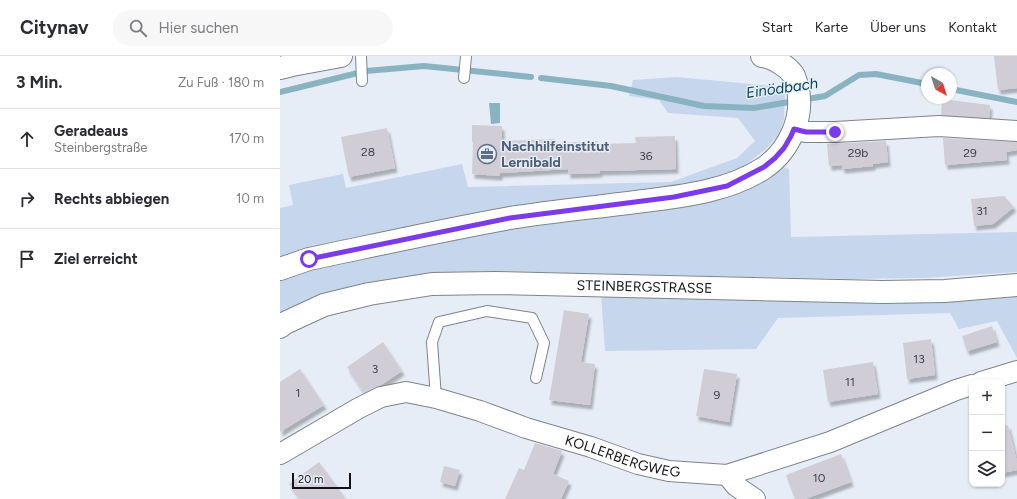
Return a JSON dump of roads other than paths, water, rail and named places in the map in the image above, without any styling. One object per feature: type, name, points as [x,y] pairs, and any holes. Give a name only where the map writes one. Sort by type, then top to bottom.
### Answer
[{"type":"main road","points":[[280,68],[341,56]]},
{"type":"main road","points":[[280,269],[309,259],[510,218],[674,197],[727,186],[764,167],[784,148],[791,136],[796,121],[799,95],[780,62]]},
{"type":"main road","name":"STEINBERGSTRASSE","points":[[280,327],[285,323],[324,305],[370,294],[432,284],[494,283],[882,292],[945,291],[1017,285]]},
{"type":"street","points":[[796,121],[806,132],[835,132],[939,126],[1017,131]]},
{"type":"street","points":[[991,379],[1017,371]]},
{"type":"street","name":"KOLLERBERGWEG","points":[[280,454],[359,408],[381,397],[406,392],[436,398],[480,411],[526,428],[591,447],[638,464],[668,470],[727,475],[830,442],[969,386]]},
{"type":"street","points":[[727,475],[736,486],[755,499]]},
{"type":"lane","points":[[361,56],[361,75]]},
{"type":"lane","points":[[464,77],[466,61]]},
{"type":"lane","points":[[436,398],[432,342],[439,322],[487,311],[532,318],[544,343],[536,378]]},
{"type":"waterway","name":"Einödbach","points":[[280,92],[366,71],[424,66],[531,77]]},
{"type":"waterway","name":"Einödbach","points":[[541,78],[611,86],[704,106],[754,108],[825,96],[859,75],[876,74],[921,83]]},
{"type":"waterway","name":"Einödbach","points":[[957,90],[1017,102]]},
{"type":"place","name":"Nachhilfeinstitut Lernibald","points":[[487,154]]}]
